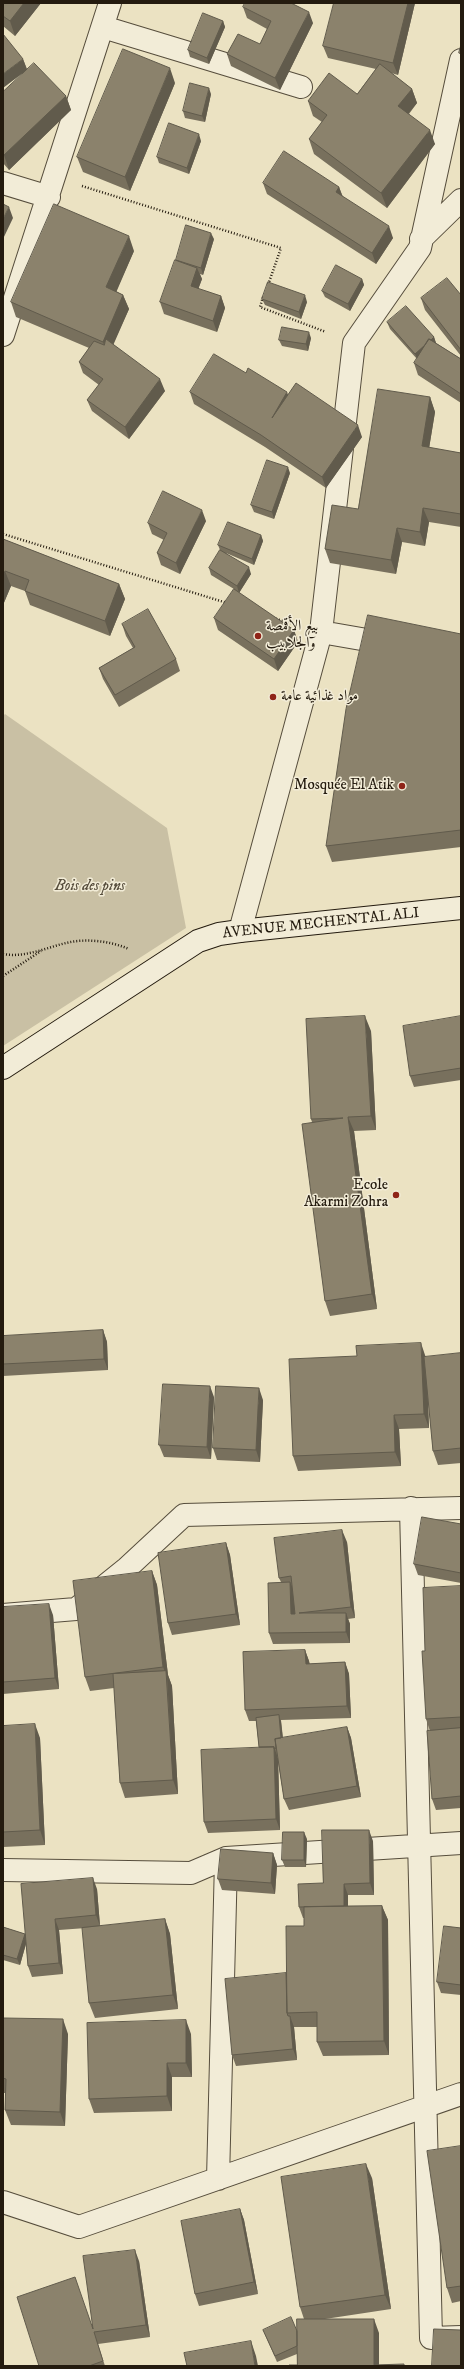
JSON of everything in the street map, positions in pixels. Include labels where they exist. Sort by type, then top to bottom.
[{"type":"street","points":[[3,335],[52,187],[110,3]]},
{"type":"street","points":[[103,27],[301,87]]},
{"type":"street","points":[[240,931],[321,632],[354,343],[420,248],[461,60]]},
{"type":"street","points":[[3,183],[52,187]]},
{"type":"street","points":[[422,239],[461,200]]},
{"type":"street","points":[[321,632],[406,647]]},
{"type":"street","name":"AVENUE MECHENTAL ALI","points":[[3,1068],[198,941],[219,934],[240,931],[461,908]]},
{"type":"street","points":[[411,1508],[431,2338],[461,2337]]},
{"type":"street","points":[[3,1615],[76,1609],[127,1568],[184,1515],[411,1508],[461,1508]]},
{"type":"street","points":[[3,1870],[191,1873],[226,1858],[461,1843]]},
{"type":"street","points":[[218,2179],[226,1858]]},
{"type":"street","points":[[3,2202],[79,2227],[461,2094]]},
{"type":"path","points":[[52,187],[281,248],[260,307],[354,343]]},
{"type":"path","points":[[3,534],[232,605]]},
{"type":"path","points":[[269,616],[321,632]]},
{"type":"path","points":[[3,954],[16,956],[43,950],[68,942],[94,941],[115,943],[144,955],[154,970]]},
{"type":"path","points":[[3,976],[43,950]]},
{"type":"green space","name":"Bois des pins","points":[[5,714],[167,828],[186,928],[3,1046],[3,716]]},
{"type":"building","points":[[3,3],[24,3],[10,21],[3,16]]},
{"type":"building","points":[[245,3],[291,3],[309,12],[275,78],[227,54],[238,34],[260,44],[271,21],[243,7]]},
{"type":"building","points":[[334,3],[408,3],[393,63],[323,46]]},
{"type":"building","points":[[203,13],[223,21],[207,58],[188,50]]},
{"type":"building","points":[[3,34],[23,59],[3,74]]},
{"type":"building","points":[[123,49],[170,68],[125,177],[77,157]]},
{"type":"building","points":[[34,63],[66,96],[4,155],[3,92]]},
{"type":"building","points":[[380,64],[412,89],[398,106],[430,130],[381,193],[309,139],[327,115],[308,101],[329,73],[357,94]]},
{"type":"building","points":[[190,83],[209,88],[202,116],[183,111]]},
{"type":"building","points":[[169,123],[199,134],[187,168],[157,157]]},
{"type":"building","points":[[284,151],[339,187],[336,192],[389,226],[372,253],[263,183]]},
{"type":"building","points":[[3,204],[9,207],[3,219]]},
{"type":"building","points":[[54,204],[129,236],[106,287],[123,295],[103,342],[11,302]]},
{"type":"building","points":[[186,225],[211,233],[201,268],[176,260]]},
{"type":"building","points":[[175,260],[197,268],[191,286],[221,296],[213,321],[160,302]]},
{"type":"building","points":[[336,265],[362,279],[348,304],[322,291]]},
{"type":"building","points":[[447,278],[461,295],[461,350],[421,298]]},
{"type":"building","points":[[268,282],[305,295],[299,312],[262,299]]},
{"type":"building","points":[[406,306],[434,337],[431,340],[429,339],[415,354],[387,322]]},
{"type":"building","points":[[282,327],[309,332],[306,344],[279,340]]},
{"type":"building","points":[[106,339],[160,379],[125,427],[87,400],[103,379],[79,362],[94,341],[104,345]]},
{"type":"building","points":[[429,339],[461,359],[461,394],[414,363]]},
{"type":"building","points":[[214,354],[246,373],[248,368],[287,392],[272,418],[296,383],[358,425],[322,477],[261,435],[190,392]]},
{"type":"building","points":[[378,389],[430,397],[422,446],[461,453],[461,514],[423,508],[420,532],[397,528],[391,560],[325,549],[332,505],[358,509]]},
{"type":"building","points":[[267,460],[288,467],[272,512],[251,505]]},
{"type":"building","points":[[163,491],[202,510],[176,563],[157,553],[167,533],[148,523]]},
{"type":"building","points":[[228,522],[261,535],[252,559],[218,545]]},
{"type":"building","points":[[3,539],[119,584],[105,621],[25,591],[29,580],[5,571],[3,577]]},
{"type":"building","points":[[220,550],[249,567],[237,586],[209,568]]},
{"type":"building","name":"بيع الأقمصة والجلابيب","points":[[234,589],[294,630],[274,659],[214,618]]},
{"type":"building","points":[[148,609],[176,659],[115,695],[99,668],[135,647],[122,624]]},
{"type":"building","name":"Mosquée El Atik","points":[[368,615],[461,634],[461,830],[326,846],[346,709]]},
{"type":"building","points":[[365,1016],[371,1116],[348,1117],[372,1294],[325,1301],[302,1124],[343,1118],[311,1119],[306,1019]]},
{"type":"building","points":[[461,1016],[461,1068],[410,1076],[403,1026]]},
{"type":"building","points":[[103,1330],[104,1359],[3,1364],[3,1336]]},
{"type":"building","points":[[421,1343],[424,1414],[394,1415],[395,1452],[293,1456],[289,1359],[357,1356],[356,1346]]},
{"type":"building","points":[[461,1353],[461,1448],[433,1451],[424,1357]]},
{"type":"building","points":[[163,1384],[210,1386],[207,1447],[159,1445]]},
{"type":"building","points":[[216,1386],[259,1388],[256,1450],[213,1448]]},
{"type":"building","points":[[422,1517],[461,1524],[461,1573],[414,1564]]},
{"type":"building","points":[[342,1530],[351,1607],[299,1613],[346,1613],[346,1632],[269,1633],[268,1583],[290,1582],[291,1614],[295,1614],[291,1576],[279,1578],[274,1538]]},
{"type":"building","points":[[226,1543],[236,1614],[168,1623],[158,1553]]},
{"type":"building","points":[[152,1571],[163,1667],[85,1677],[73,1581]]},
{"type":"building","points":[[461,1586],[461,1717],[426,1719],[422,1651],[425,1651],[423,1588]]},
{"type":"building","points":[[49,1604],[55,1678],[3,1682],[3,1607]]},
{"type":"building","points":[[305,1650],[306,1664],[345,1662],[347,1706],[245,1710],[243,1652]]},
{"type":"building","points":[[166,1671],[173,1780],[120,1783],[113,1674]]},
{"type":"building","points":[[279,1715],[281,1738],[275,1739],[276,1748],[259,1747],[256,1718]]},
{"type":"building","points":[[35,1724],[40,1830],[3,1832],[3,1726]]},
{"type":"building","points":[[347,1727],[357,1786],[284,1799],[275,1739]]},
{"type":"building","points":[[461,1728],[461,1796],[432,1799],[427,1731]]},
{"type":"building","points":[[274,1747],[276,1819],[204,1822],[201,1750]]},
{"type":"building","points":[[322,1830],[369,1830],[370,1883],[344,1884],[344,1906],[299,1907],[298,1884],[323,1883]]},
{"type":"building","points":[[283,1832],[304,1832],[304,1860],[282,1860]]},
{"type":"building","points":[[221,1849],[273,1853],[271,1883],[218,1879]]},
{"type":"building","points":[[93,1878],[96,1915],[55,1919],[59,1963],[28,1966],[21,1884]]},
{"type":"building","points":[[382,1906],[384,2041],[317,2042],[317,2012],[287,2013],[286,1926],[304,1926],[304,1907]]},
{"type":"building","points":[[165,1919],[173,1995],[89,2003],[82,1928]]},
{"type":"building","points":[[444,1926],[461,1928],[461,1985],[437,1982]]},
{"type":"building","points":[[3,1927],[25,1934],[17,1959],[3,1955]]},
{"type":"building","points":[[286,1973],[287,2013],[288,2016],[290,2016],[293,2049],[232,2055],[225,1979]]},
{"type":"building","points":[[3,2018],[63,2019],[60,2112],[5,2110],[6,2079],[3,2078]]},
{"type":"building","points":[[186,2020],[186,2063],[167,2063],[167,2096],[89,2099],[87,2023]]},
{"type":"building","points":[[461,2146],[461,2286],[447,2288],[427,2151]]},
{"type":"building","points":[[366,2164],[385,2295],[300,2307],[281,2177]]},
{"type":"building","points":[[240,2209],[254,2282],[195,2294],[181,2221]]},
{"type":"building","points":[[135,2250],[146,2325],[94,2332],[103,2361],[89,2366],[39,2366],[17,2297],[75,2277],[93,2329],[83,2256]]},
{"type":"building","points":[[291,2317],[297,2331],[297,2346],[275,2356],[263,2330]]},
{"type":"building","points":[[297,2319],[374,2319],[374,2365],[404,2364],[404,2366],[289,2366],[297,2365]]},
{"type":"building","points":[[434,2329],[461,2330],[461,2366],[432,2366]]},
{"type":"building","points":[[251,2341],[255,2366],[187,2366],[184,2353]]},
{"type":"place","name":"بيع الأقمصة والجلابيب","points":[[258,636]]},
{"type":"place","name":"مواد غذائية عامة","points":[[273,697]]},
{"type":"place","name":"Mosquée El Atik","points":[[402,786]]},
{"type":"place","name":"Ecole Akarmi Zohra","points":[[396,1195]]}]
